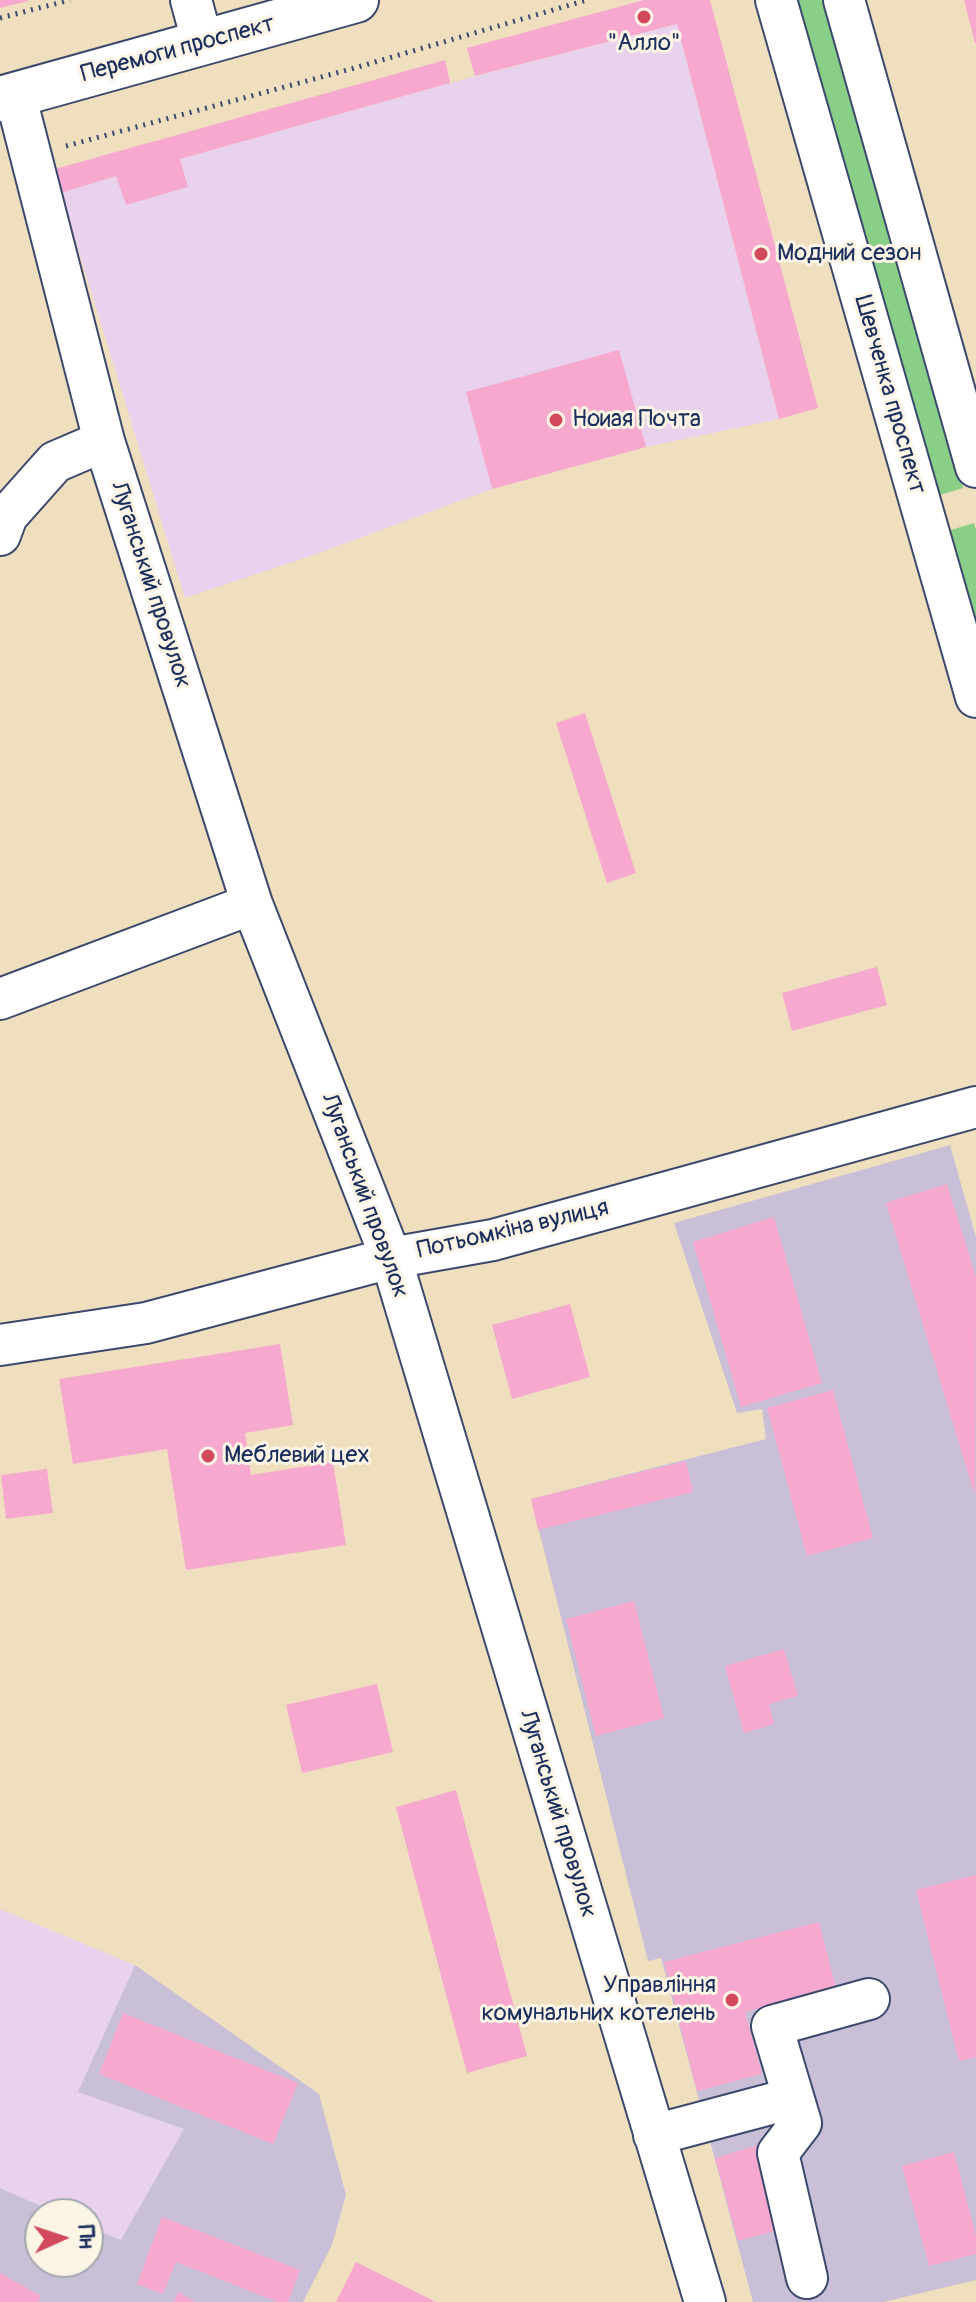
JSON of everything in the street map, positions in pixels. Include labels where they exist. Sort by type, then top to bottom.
[{"type":"main road","name":"Перемоги проспект","points":[[8,96],[356,0]]},
{"type":"street","points":[[191,0],[203,44]]},
{"type":"street","name":"Шевченка проспект","points":[[776,0],[976,697]]},
{"type":"street","points":[[844,0],[976,467]]},
{"type":"street","name":"Луганський провулок","points":[[8,96],[30,156],[104,441],[252,904],[391,1258],[705,2302]]},
{"type":"street","points":[[0,535],[7,516],[55,462],[104,441]]},
{"type":"street","points":[[0,999],[252,904]]},
{"type":"street","name":"Потьомкіна вулиця","points":[[0,1345],[146,1323],[391,1258],[493,1240],[976,1107]]},
{"type":"street","points":[[807,2278],[778,2153],[801,2123],[772,2026],[869,1999]]},
{"type":"street","points":[[654,2135],[793,2098]]},
{"type":"path","points":[[0,18],[70,0]]},
{"type":"path","points":[[30,156],[351,69],[587,0]]},
{"type":"shaded area","points":[[677,24],[779,419],[646,447],[492,489],[311,556],[185,598],[61,193],[116,176],[127,204],[188,187],[180,159],[450,83]]},
{"type":"shaded area","points":[[950,1145],[976,1237],[976,2280],[883,2302],[753,2302],[661,1958],[648,1961],[531,1499],[766,1439],[762,1409],[737,1413],[674,1223]]},
{"type":"shaded area","points":[[0,1909],[135,1965],[78,2092],[185,2129],[121,2241],[104,2234],[104,2198],[24,2199],[0,2188]]},
{"type":"shaded area","points":[[135,1965],[319,2094],[346,2195],[332,2245],[303,2302],[0,2302],[0,2188],[24,2199],[24,2278],[104,2278],[104,2233],[121,2240],[184,2129],[78,2092]]},
{"type":"green space","points":[[797,0],[825,0],[963,488],[937,496]]},
{"type":"green space","points":[[974,523],[976,530],[976,642],[944,532]]},
{"type":"building","points":[[0,0],[28,0],[28,1],[0,8]]},
{"type":"building","points":[[644,0],[710,0],[818,408],[779,419],[677,24],[475,76],[467,48]]},
{"type":"building","points":[[964,0],[976,0],[976,43],[975,43]]},
{"type":"building","points":[[445,60],[450,83],[180,159],[188,187],[126,205],[116,176],[61,193],[55,169]]},
{"type":"building","name":"Ноиая Почта","points":[[619,350],[646,447],[492,489],[466,392]]},
{"type":"building","points":[[585,713],[636,873],[607,883],[556,723]]},
{"type":"building","points":[[877,967],[887,1005],[792,1031],[782,993]]},
{"type":"building","points":[[947,1184],[976,1277],[975,1496],[886,1203]]},
{"type":"building","points":[[774,1217],[822,1383],[741,1407],[693,1242]]},
{"type":"building","points":[[570,1304],[590,1377],[512,1399],[492,1325]]},
{"type":"building","name":"Меблевий цех","points":[[280,1344],[293,1425],[245,1433],[251,1475],[333,1462],[346,1545],[186,1570],[167,1449],[73,1464],[59,1379]]},
{"type":"building","points":[[833,1390],[873,1538],[807,1556],[767,1408]]},
{"type":"building","points":[[686,1461],[693,1492],[538,1530],[531,1499]]},
{"type":"building","points":[[47,1469],[53,1513],[6,1519],[1,1475]]},
{"type":"building","points":[[634,1601],[664,1718],[596,1736],[566,1619]]},
{"type":"building","points":[[784,1649],[798,1696],[769,1704],[774,1724],[744,1733],[725,1666]]},
{"type":"building","points":[[377,1684],[393,1752],[302,1773],[286,1705]]},
{"type":"building","points":[[456,1790],[527,2056],[467,2073],[396,1807]]},
{"type":"building","points":[[976,1875],[976,2057],[959,2061],[916,1890]]},
{"type":"building","name":"Управління комунальних котелень","points":[[819,1922],[836,1988],[745,2012],[762,2074],[697,2091],[664,1962]]},
{"type":"building","points":[[123,2013],[298,2083],[273,2144],[99,2074]]},
{"type":"building","points":[[759,2145],[782,2229],[738,2241],[715,2158]]},
{"type":"building","points":[[954,2152],[976,2236],[976,2254],[929,2266],[902,2166]]},
{"type":"building","points":[[162,2217],[300,2270],[288,2302],[278,2302],[176,2262],[163,2294],[137,2284]]},
{"type":"building","points":[[356,2262],[436,2302],[336,2302]]},
{"type":"building","points":[[0,2273],[41,2296],[38,2302],[0,2302]]},
{"type":"building","points":[[179,2292],[195,2302],[173,2302]]},
{"type":"place","name":"\"Алло\"","points":[[644,17]]},
{"type":"place","name":"Модний сезон","points":[[761,254]]},
{"type":"place","name":"Ноиая Почта","points":[[556,420]]},
{"type":"place","name":"Меблевий цех","points":[[208,1456]]},
{"type":"place","name":"Управління комунальних котелень","points":[[732,2000]]}]
